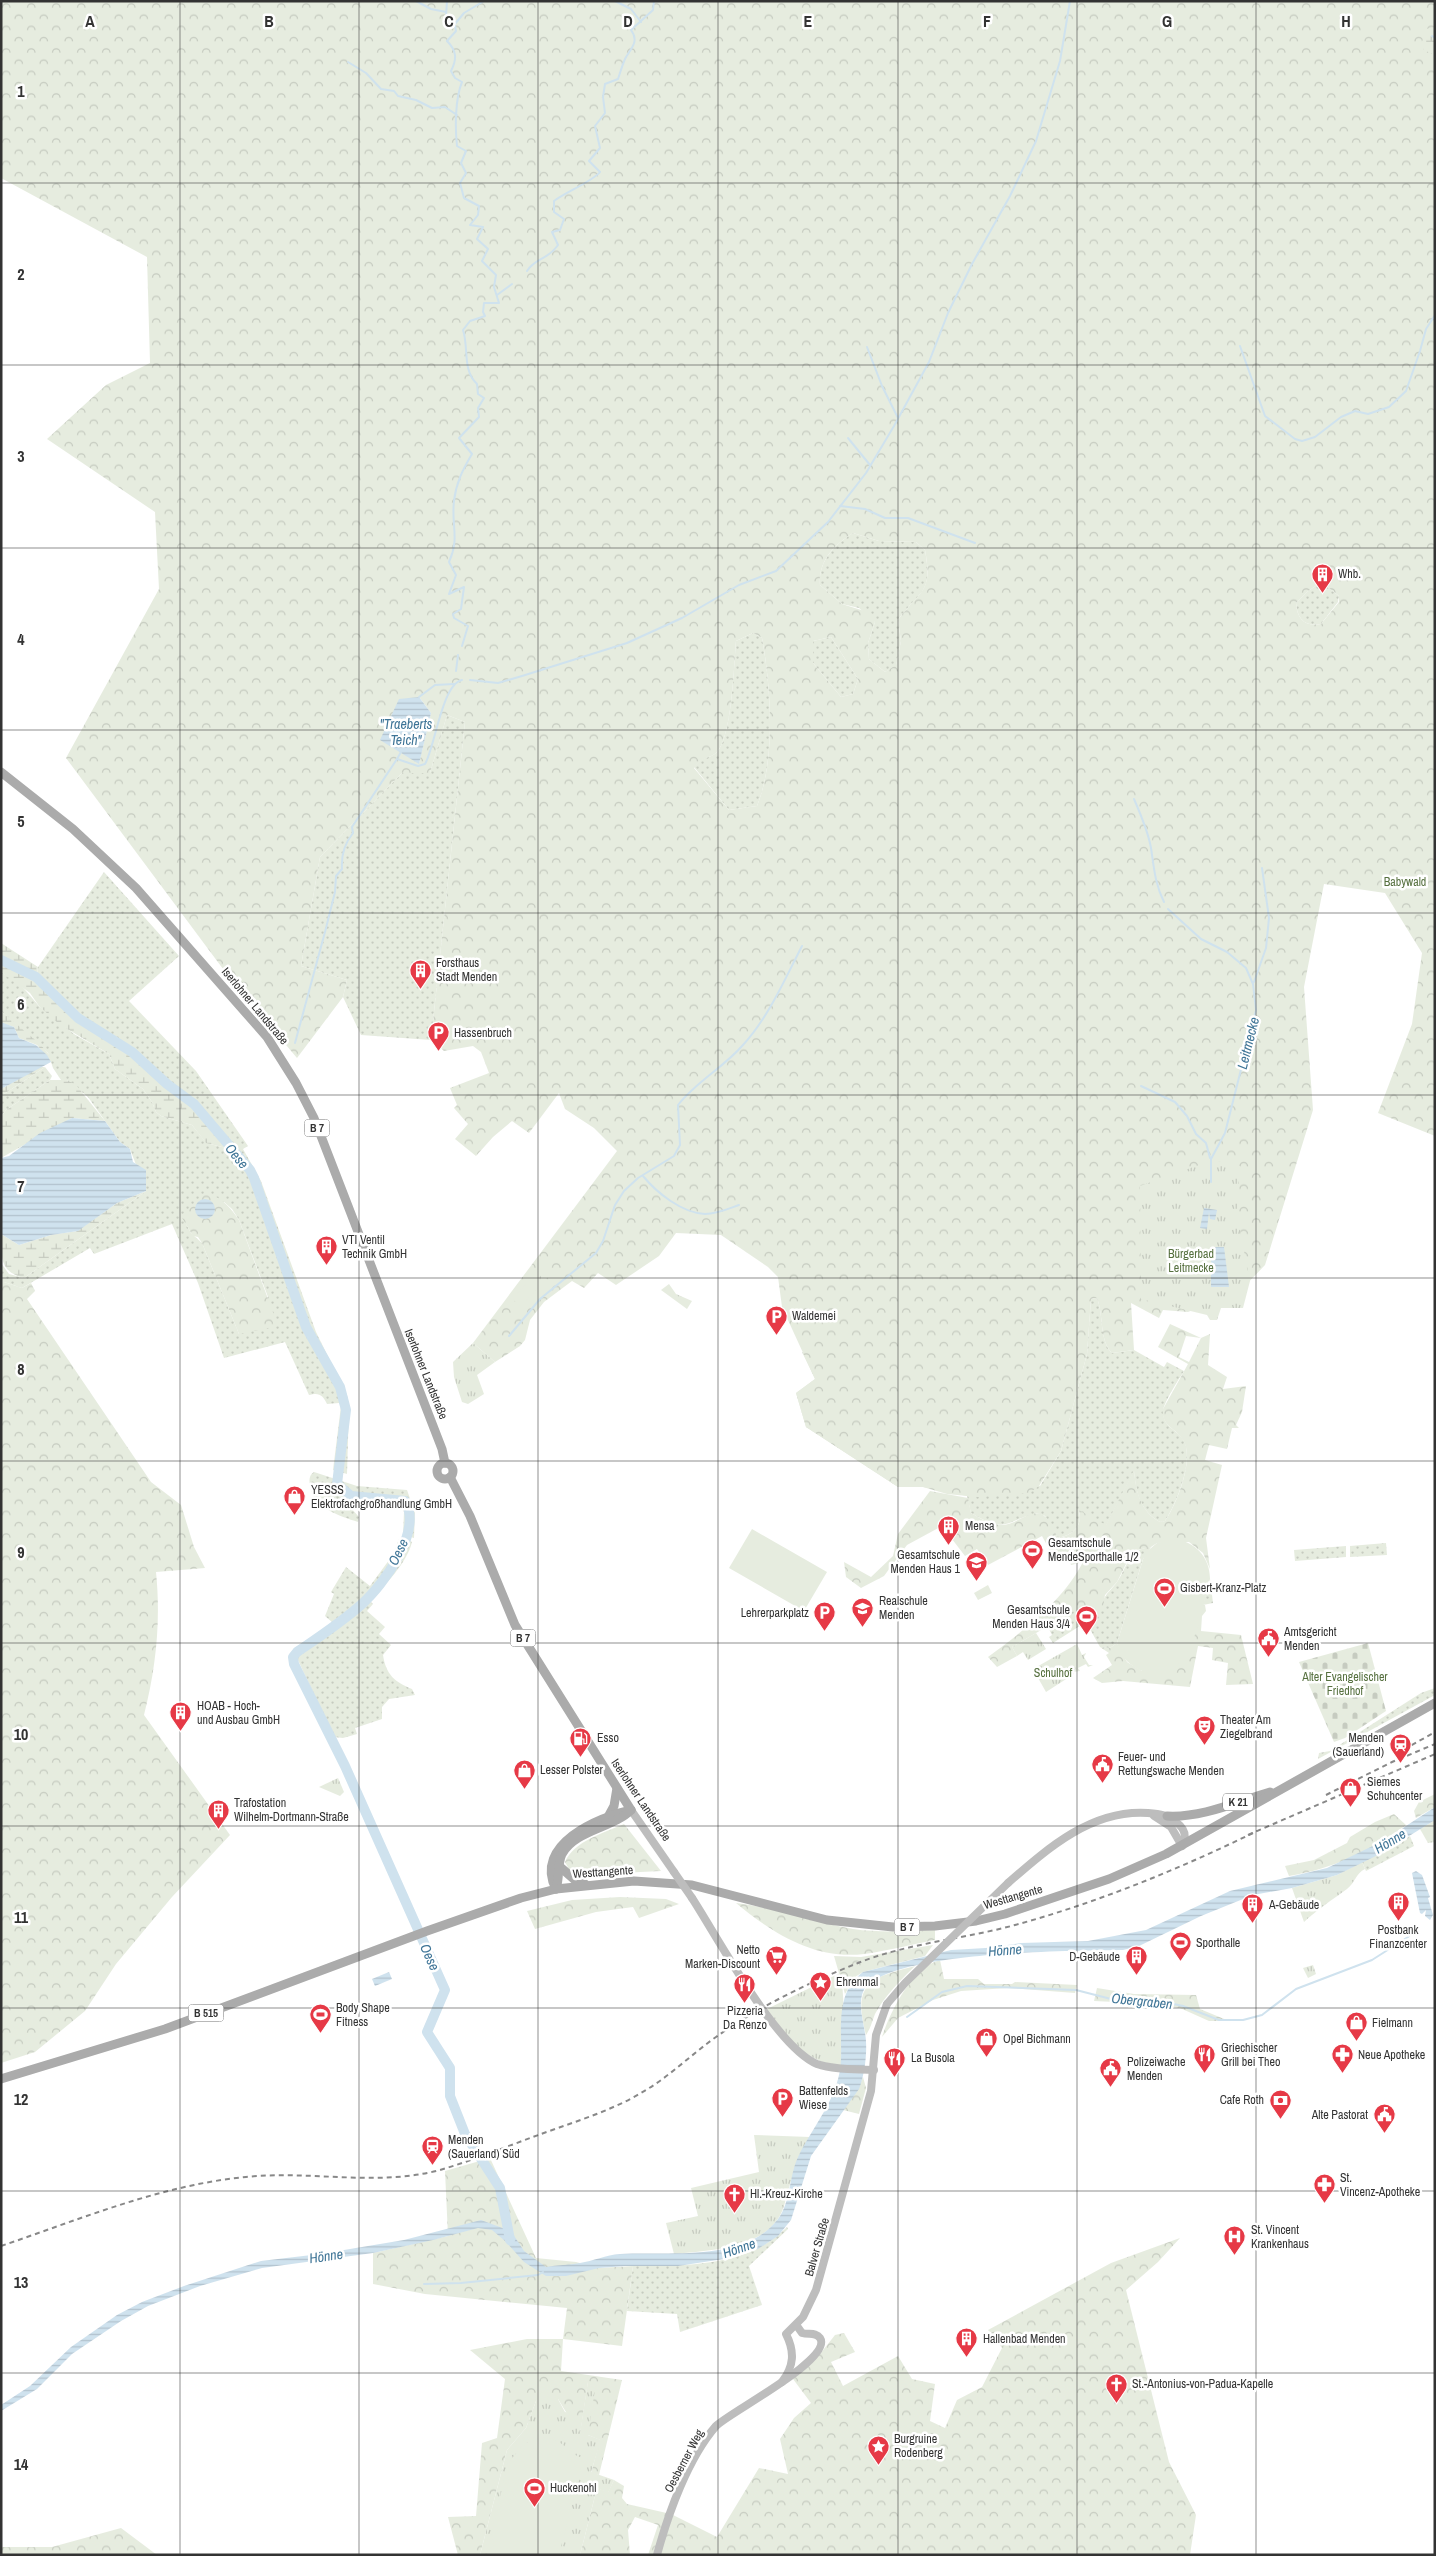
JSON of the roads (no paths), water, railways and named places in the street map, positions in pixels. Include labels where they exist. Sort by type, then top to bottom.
[{"type":"main road","name":"Iserlohner Landstraße","points":[[1,772],[74,830],[136,888],[267,1037],[280,1056],[315,1121],[439,1439],[445,1463]]},
{"type":"main road","name":"B 7","points":[[445,1463],[453,1468],[450,1477],[442,1479],[437,1473],[439,1466],[445,1463]]},
{"type":"main road","name":"Iserlohner Landstraße","points":[[450,1477],[470,1516],[515,1625],[631,1810]]},
{"type":"main road","name":"Westtangente","points":[[556,1888],[634,1881],[692,1885],[827,1920],[867,1926],[914,1928],[976,1921],[1026,1908],[1109,1879],[1182,1846],[1435,1703]]},
{"type":"main road","name":"K 21","points":[[1167,1816],[1189,1816],[1204,1813],[1286,1787]]},
{"type":"main road","points":[[608,1817],[614,1806],[617,1788]]},
{"type":"main road","points":[[556,1888],[551,1872],[556,1852],[572,1836],[608,1817],[631,1810]]},
{"type":"main road","points":[[556,1888],[559,1866],[567,1848],[582,1837],[623,1818],[631,1810]]},
{"type":"main road","points":[[559,1866],[575,1880],[585,1884]]},
{"type":"main road","name":"B 515","points":[[1,2079],[156,2032],[427,1931],[521,1898],[556,1888]]},
{"type":"street","name":"Iserlohner Landstraße","points":[[631,1810],[692,1898],[769,2019],[788,2042],[811,2060],[824,2066],[874,2070]]},
{"type":"street","name":"K 21","points":[[874,2070],[876,2035],[892,1997],[904,1983],[1008,1883],[1042,1853],[1088,1825],[1119,1814],[1167,1816]]},
{"type":"street","points":[[1150,1814],[1171,1827],[1182,1846]]},
{"type":"street","points":[[1167,1816],[1184,1831],[1185,1838],[1182,1846]]},
{"type":"street","name":"Balver Straße","points":[[782,2382],[790,2370],[792,2359],[791,2344],[786,2334],[797,2326],[816,2290],[871,2091],[874,2070]]},
{"type":"street","name":"Oesberner Weg","points":[[657,2555],[686,2477],[716,2427],[782,2382],[819,2350],[820,2338],[814,2334],[802,2333],[797,2326]]},
{"type":"water","name":"\"Traeberts Teich\"","points":[[419,697],[431,713],[419,764],[380,740],[399,699]]},
{"type":"water","points":[[1,1022],[14,1027],[19,1038],[36,1045],[47,1055],[51,1062],[1,1089]]},
{"type":"water","points":[[72,1118],[105,1121],[120,1142],[130,1149],[133,1162],[146,1170],[146,1191],[117,1203],[78,1231],[51,1235],[19,1245],[1,1234],[1,1158],[9,1156],[40,1133]]},
{"type":"water","points":[[205,1199],[212,1202],[215,1209],[212,1216],[205,1219],[198,1216],[195,1209],[198,1202]]},
{"type":"water","points":[[1204,1208],[1217,1210],[1215,1220],[1210,1219],[1209,1212],[1207,1229],[1200,1228]]},
{"type":"water","points":[[1211,1247],[1224,1247],[1229,1287],[1211,1287]]},
{"type":"water","name":"Hönne","points":[[1435,1807],[1435,1820],[1380,1854],[1337,1875],[1292,1888],[1253,1895],[1201,1916],[1139,1946],[1123,1950],[1026,1953],[942,1961],[906,1968],[878,1978],[863,1992],[862,1997],[861,2007],[866,2039],[866,2054],[859,2089],[811,2156],[791,2220],[778,2236],[758,2249],[724,2259],[678,2266],[625,2266],[599,2268],[566,2276],[546,2276],[524,2262],[492,2230],[478,2228],[373,2253],[262,2268],[200,2286],[148,2306],[121,2321],[72,2354],[37,2389],[1,2411],[1,2405],[30,2386],[71,2347],[117,2315],[142,2302],[184,2286],[261,2261],[320,2254],[404,2240],[481,2220],[511,2231],[524,2251],[546,2267],[580,2263],[620,2254],[705,2252],[726,2249],[746,2243],[764,2233],[778,2219],[782,2212],[799,2155],[826,2109],[836,2085],[840,2072],[841,2023],[844,2000],[854,1980],[863,1972],[951,1950],[1021,1943],[1088,1941],[1146,1930],[1230,1891],[1327,1868],[1383,1841]]},
{"type":"water","points":[[1416,1871],[1422,1875],[1430,1897],[1428,1898],[1433,1915],[1430,1920],[1425,1916],[1426,1910],[1422,1914],[1420,1913],[1412,1873]]},
{"type":"water","points":[[389,1972],[392,1979],[375,1986],[372,1979]]},
{"type":"waterway","points":[[416,1],[431,9],[446,12]]},
{"type":"waterway","points":[[447,1],[446,16],[455,26],[456,31],[447,41],[453,48],[455,55],[451,71],[455,78],[462,82],[457,105],[456,131],[457,146],[466,151],[461,163],[466,173],[460,183],[464,198],[479,206],[478,215],[470,225],[483,227],[477,239],[488,249],[482,261],[496,275],[494,287],[499,303],[484,303],[483,312],[485,316],[470,321],[463,330],[469,372],[477,384],[478,394],[484,398],[478,408],[479,417],[459,438],[472,454],[456,488],[453,510],[455,538],[449,562],[456,575],[449,594],[464,587],[461,609],[453,614],[454,618],[468,626],[462,646]]},
{"type":"waterway","points":[[454,25],[464,13],[484,1]]},
{"type":"waterway","points":[[615,1],[631,9],[641,22]]},
{"type":"waterway","points":[[527,271],[550,254],[558,245],[552,232],[560,230],[564,219],[554,212],[554,201],[592,179],[600,172],[589,161],[600,148],[595,126],[605,113],[603,97],[605,84],[618,79],[625,59],[634,42],[635,38],[631,30],[653,10],[654,1]]},
{"type":"waterway","points":[[470,680],[498,683],[627,643],[682,618],[739,585],[776,571],[828,522],[866,473],[929,362],[948,313],[972,264],[1010,196],[1036,141],[1060,61],[1070,1]]},
{"type":"waterway","points":[[348,62],[366,73],[381,89],[394,91],[398,96],[416,100],[432,108],[445,107],[457,115]]},
{"type":"waterway","points":[[497,295],[512,284]]},
{"type":"waterway","points":[[1240,346],[1265,416],[1295,439],[1302,441],[1315,437],[1341,417],[1355,411],[1368,414],[1389,407],[1406,391],[1426,329],[1435,315]]},
{"type":"waterway","points":[[867,347],[882,386],[898,418]]},
{"type":"waterway","points":[[848,438],[870,465]]},
{"type":"waterway","points":[[840,506],[865,509],[885,518],[908,518],[975,543]]},
{"type":"waterway","points":[[456,671],[458,655]]},
{"type":"waterway","points":[[295,1043],[335,892],[336,876],[342,869],[346,845],[353,833],[352,827],[397,759],[418,766],[425,764],[449,692],[455,684],[462,680]]},
{"type":"waterway","points":[[419,697],[435,685],[454,684]]},
{"type":"waterway","points":[[397,759],[401,752]]},
{"type":"waterway","name":"Leitmecke","points":[[1134,799],[1148,835],[1157,882],[1164,902]]},
{"type":"waterway","points":[[1254,982],[1266,948],[1269,918],[1262,868]]},
{"type":"waterway","name":"Leitmecke","points":[[1168,909],[1201,939],[1227,952],[1246,968],[1253,984],[1256,1010],[1225,1133],[1211,1159],[1211,1182]]},
{"type":"waterway","points":[[509,1336],[540,1299],[596,1253],[603,1241],[615,1205],[624,1191],[638,1178],[674,1156],[680,1145],[678,1105],[685,1096],[727,1061],[752,1034],[776,998],[802,946]]},
{"type":"waterway","name":"Oese","points":[[1,960],[36,977],[78,1018],[132,1052],[167,1084],[194,1104],[250,1170],[306,1327],[340,1387],[346,1410],[337,1484],[351,1496],[405,1501],[409,1513],[409,1527],[405,1542],[381,1584],[362,1604],[297,1652],[293,1657],[294,1664],[345,1766],[445,1990],[427,2032],[450,2068],[450,2096],[465,2134],[500,2188],[510,2240]]},
{"type":"waterway","points":[[1141,1086],[1175,1102],[1187,1116],[1196,1134],[1206,1143],[1210,1158]]},
{"type":"waterway","points":[[643,1176],[655,1189],[671,1201],[696,1213],[714,1213],[739,1205]]},
{"type":"waterway","name":"Obergraben","points":[[907,2017],[942,1992],[967,1986],[1076,1990],[1115,2000],[1155,2000],[1183,2006],[1219,2020],[1243,2020],[1262,2015],[1296,1989],[1372,1960],[1408,1937],[1418,1927]]},
{"type":"waterway","points":[[424,2284],[461,2283],[538,2275],[543,2272]]},
{"type":"railway","points":[[1396,1754],[1435,1732]]},
{"type":"railway","points":[[1326,1795],[1392,1762],[1435,1744]]},
{"type":"railway","points":[[1248,1835],[1435,1754]]},
{"type":"railway","points":[[1,2246],[122,2204],[183,2187],[214,2181],[270,2175],[392,2177],[416,2175],[453,2166],[582,2120],[634,2097],[655,2084],[698,2050],[749,2015],[840,1970],[877,1956],[996,1930],[1076,1907],[1166,1873],[1253,1833]]},
{"type":"place","name":"Whb.","points":[[1322,593]]},
{"type":"place","name":"Forsthaus Stadt Menden","points":[[420,989]]},
{"type":"place","name":"Hassenbruch","points":[[438,1052]]},
{"type":"place","name":"VTI Ventil Technik GmbH","points":[[326,1266]]},
{"type":"place","name":"Waldemei","points":[[776,1335]]},
{"type":"place","name":"YESSS Elektrofachgroßhandlung GmbH","points":[[295,1516]]},
{"type":"place","name":"Mensa","points":[[949,1545]]},
{"type":"place","name":"Gesamtschule MendeSporthalle 1/2","points":[[1032,1569]]},
{"type":"place","name":"Gesamtschule Menden Haus 1","points":[[976,1581]]},
{"type":"place","name":"Gisbert-Kranz-Platz","points":[[1164,1607]]},
{"type":"place","name":"Realschule Menden","points":[[863,1627]]},
{"type":"place","name":"Lehrerparkplatz","points":[[825,1632]]},
{"type":"place","name":"Gesamtschule Menden Haus 3/4","points":[[1086,1636]]},
{"type":"place","name":"Amtsgericht Menden","points":[[1268,1658]]},
{"type":"place","name":"HOAB - Hoch- und Ausbau GmbH","points":[[181,1732]]},
{"type":"place","name":"Theater Am Ziegelbrand","points":[[1204,1746]]},
{"type":"place","name":"Esso","points":[[581,1757]]},
{"type":"place","name":"Menden (Sauerland)","points":[[1400,1764]]},
{"type":"place","name":"Feuer- und Rettungswache Menden","points":[[1102,1783]]},
{"type":"place","name":"Lesser Polster","points":[[524,1789]]},
{"type":"place","name":"Siemes Schuhcenter","points":[[1351,1808]]},
{"type":"place","name":"Trafostation Wilhelm-Dortmann-Straße","points":[[218,1829]]},
{"type":"place","name":"Postbank Finanzcenter","points":[[1398,1922]]},
{"type":"place","name":"A-Gebäude","points":[[1253,1924]]},
{"type":"place","name":"Sporthalle","points":[[1180,1962]]},
{"type":"place","name":"Netto Marken-Discount","points":[[776,1976]]},
{"type":"place","name":"D-Gebäude","points":[[1136,1976]]},
{"type":"place","name":"Ehrenmal","points":[[820,2001]]},
{"type":"place","name":"Pizzeria Da Renzo","points":[[745,2003]]},
{"type":"place","name":"Body Shape Fitness","points":[[320,2034]]},
{"type":"place","name":"Fielmann","points":[[1356,2042]]},
{"type":"place","name":"Opel Bichmann","points":[[987,2058]]},
{"type":"place","name":"Griechischer Grill bei Theo","points":[[1205,2074]]},
{"type":"place","name":"Neue Apotheke","points":[[1342,2074]]},
{"type":"place","name":"La Busola","points":[[895,2077]]},
{"type":"place","name":"Polizeiwache Menden","points":[[1111,2088]]},
{"type":"place","name":"Battenfelds Wiese","points":[[783,2117]]},
{"type":"place","name":"Cafe Roth","points":[[1280,2119]]},
{"type":"place","name":"Alte Pastorat","points":[[1384,2134]]},
{"type":"place","name":"Menden (Sauerland) Süd","points":[[432,2166]]},
{"type":"place","name":"St. Vincenz-Apotheke","points":[[1324,2204]]},
{"type":"place","name":"Hl.-Kreuz-Kirche","points":[[734,2213]]},
{"type":"place","name":"St. Vincent Krankenhaus","points":[[1235,2256]]},
{"type":"place","name":"Hallenbad Menden","points":[[967,2358]]},
{"type":"place","name":"St.-Antonius-von-Padua-Kapelle","points":[[1116,2403]]},
{"type":"place","name":"Burgruine Rodenberg","points":[[878,2465]]},
{"type":"place","name":"Huckenohl","points":[[534,2507]]},
{"type":"park label","name":"Babywald","points":[[1405,882]]},
{"type":"park label","name":"Bürgerbad Leitmecke","points":[[1191,1261]]},
{"type":"park label","name":"Schulhof","points":[[1053,1673]]},
{"type":"park label","name":"Alter Evangelischer Friedhof","points":[[1345,1684]]}]
